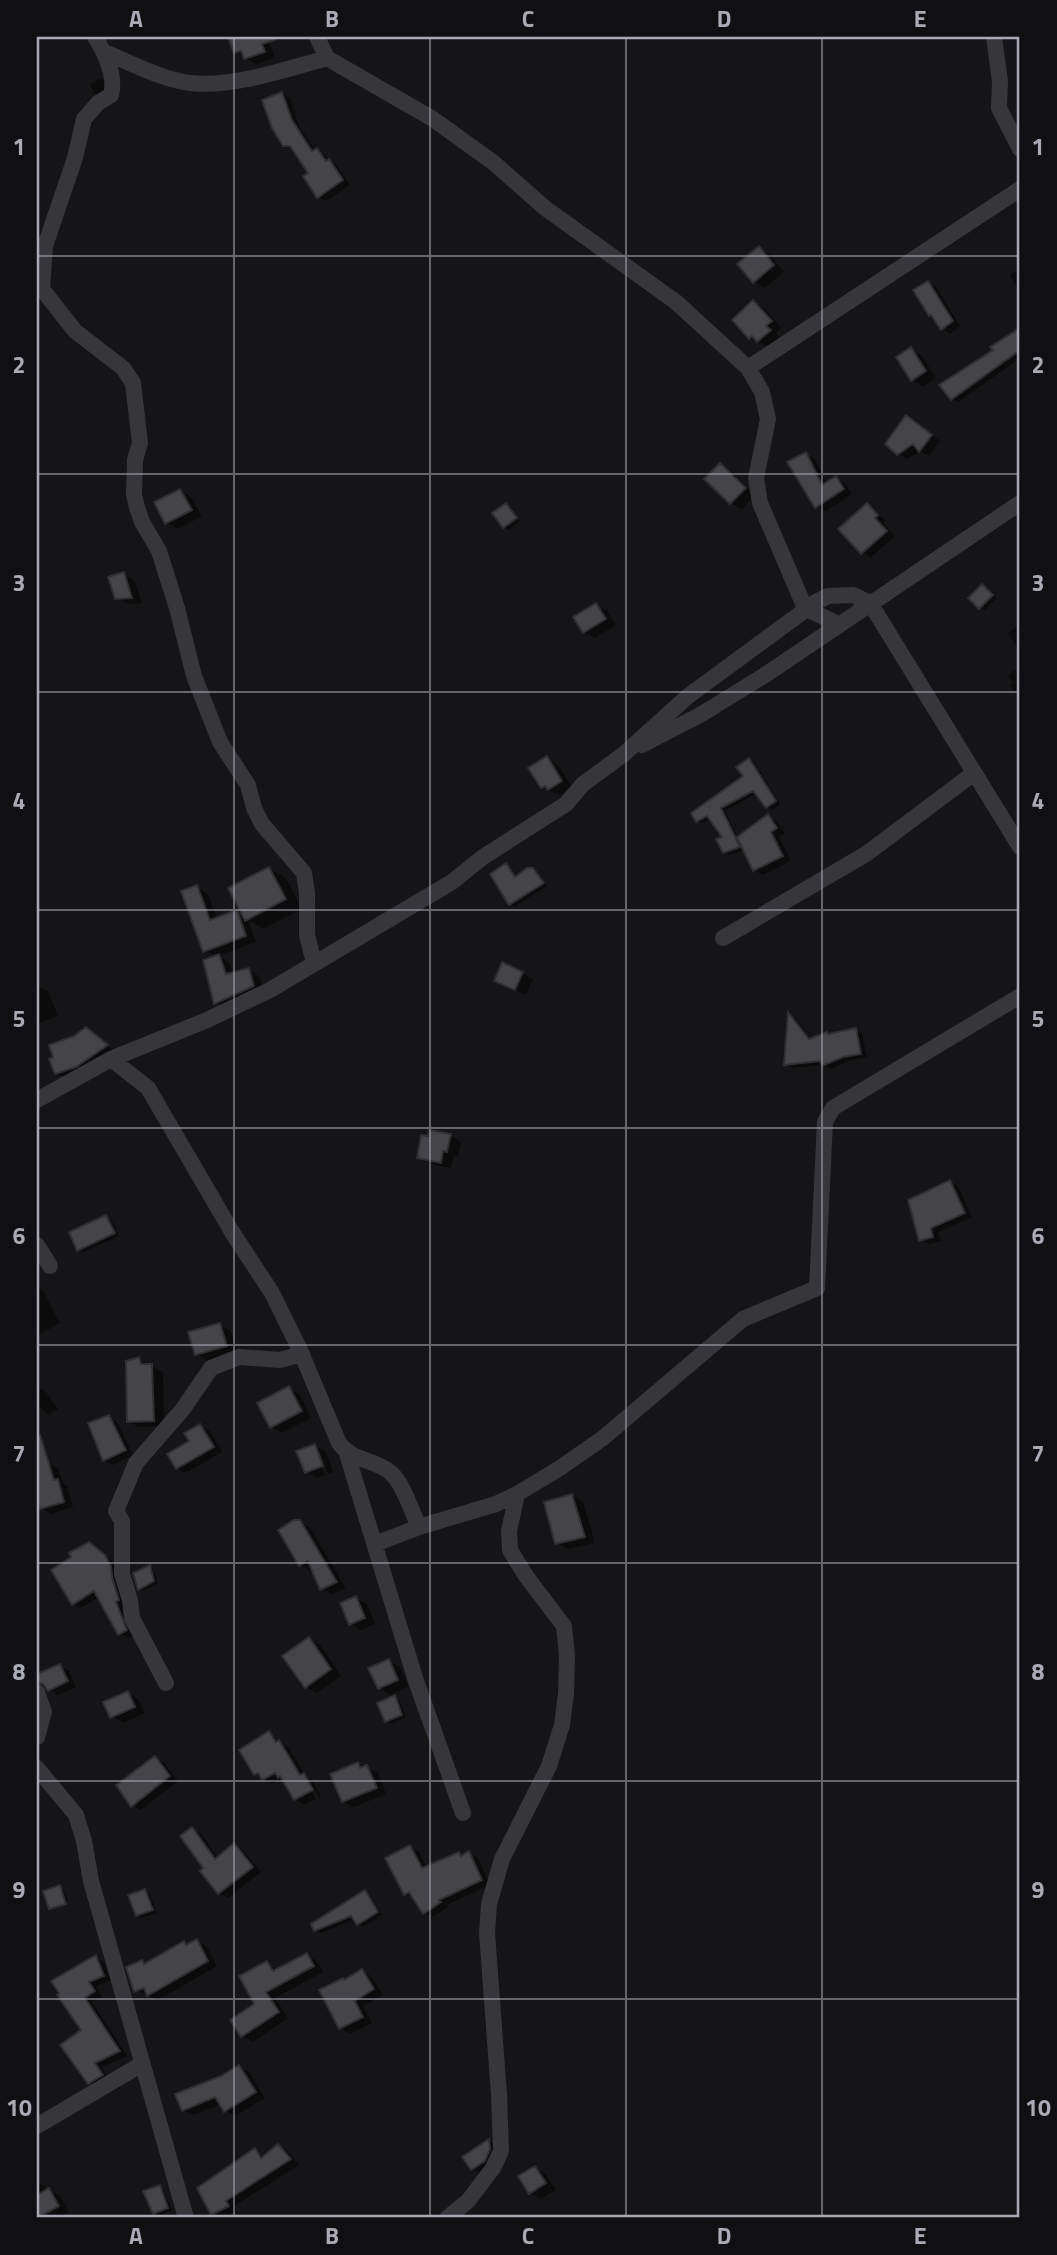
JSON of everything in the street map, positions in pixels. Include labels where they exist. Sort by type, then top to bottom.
[{"type":"street","points":[[95,37],[104,52],[114,84],[111,95],[98,103],[84,119],[75,158],[45,246],[42,289],[75,331],[123,369],[133,383],[140,443],[135,460],[134,495],[137,507],[142,522],[159,551],[194,677],[220,742],[248,785],[254,808],[262,824],[304,873],[307,935],[314,963]]},
{"type":"street","points":[[317,37],[327,58],[433,120],[494,163],[545,208],[676,302],[748,368],[762,392],[768,419],[756,478],[760,503],[805,608],[838,624]]},
{"type":"street","points":[[997,37],[999,108],[1020,149]]},
{"type":"street","points":[[104,52],[188,83],[212,85],[257,77],[327,58]]},
{"type":"street","points":[[748,368],[1020,190]]},
{"type":"street","points":[[624,754],[700,715],[765,675],[1020,503]]},
{"type":"street","points":[[37,1100],[111,1059],[237,1007],[453,882],[483,857],[566,804],[583,784],[624,754],[687,697],[805,608],[828,596],[853,595],[870,603],[1020,847]]},
{"type":"street","points":[[723,938],[866,854],[974,773]]},
{"type":"street","points":[[375,1544],[517,1494],[603,1438],[743,1320],[817,1288],[825,1122],[833,1108],[1020,996]]},
{"type":"street","points":[[111,1059],[148,1088],[232,1232],[272,1293],[302,1354],[339,1443],[347,1454],[416,1681],[463,1813]]},
{"type":"street","points":[[37,1245],[50,1266]]},
{"type":"street","points":[[166,1683],[132,1618],[131,1600],[122,1574],[122,1521],[116,1511],[135,1463],[183,1409],[211,1368],[239,1357],[280,1360],[302,1354]]},
{"type":"street","points":[[347,1454],[380,1465],[397,1479],[419,1527]]},
{"type":"street","points":[[447,2218],[468,2202],[493,2168],[500,2151],[499,2094],[487,1933],[489,1904],[502,1859],[550,1766],[562,1725],[566,1694],[567,1656],[564,1626],[510,1550],[509,1531],[517,1494]]},
{"type":"street","points":[[37,1692],[44,1712],[37,1737]]},
{"type":"street","points":[[37,1768],[76,1815],[85,1841],[91,1881],[186,2218]]},
{"type":"street","points":[[37,2126],[142,2064]]},
{"type":"building","points":[[228,37],[274,37],[275,40],[262,44],[265,52],[244,59],[241,51],[234,53]]},
{"type":"building","points":[[282,92],[292,120],[312,151],[317,148],[326,161],[329,159],[343,180],[317,198],[303,176],[308,173],[290,146],[283,146],[272,128],[262,100]]},
{"type":"building","points":[[759,246],[774,265],[753,283],[737,264]]},
{"type":"building","points":[[928,281],[953,321],[941,330],[913,290]]},
{"type":"building","points":[[753,300],[772,321],[766,326],[771,330],[757,342],[752,336],[749,339],[732,320]]},
{"type":"building","points":[[1020,328],[1020,350],[951,400],[939,385],[993,350],[990,347]]},
{"type":"building","points":[[911,347],[926,371],[911,381],[896,357]]},
{"type":"building","points":[[906,415],[932,435],[919,452],[913,444],[897,455],[885,444]]},
{"type":"building","points":[[806,452],[822,485],[836,476],[844,489],[815,508],[787,462]]},
{"type":"building","points":[[720,463],[746,488],[730,504],[704,479]]},
{"type":"building","points":[[180,489],[192,510],[165,524],[154,502]]},
{"type":"building","points":[[506,503],[517,518],[503,528],[492,513]]},
{"type":"building","points":[[867,503],[878,515],[875,518],[887,531],[861,554],[838,529]]},
{"type":"building","points":[[124,572],[132,598],[115,599],[108,577]]},
{"type":"building","points":[[982,584],[993,595],[979,609],[968,598]]},
{"type":"building","points":[[596,603],[606,619],[583,633],[573,617]]},
{"type":"building","points":[[547,756],[562,781],[548,790],[545,786],[541,788],[528,768]]},
{"type":"building","points":[[749,758],[776,801],[766,808],[753,791],[721,808],[740,847],[723,853],[716,839],[722,837],[707,816],[696,822],[691,813],[743,776],[736,767]]},
{"type":"building","points":[[768,814],[777,828],[771,832],[783,856],[753,871],[737,837]]},
{"type":"building","points":[[506,863],[515,877],[527,868],[533,868],[544,883],[509,905],[490,874]]},
{"type":"building","points":[[269,867],[286,899],[245,921],[228,888]]},
{"type":"building","points":[[197,885],[210,920],[237,910],[246,936],[203,952],[181,891]]},
{"type":"building","points":[[219,954],[226,974],[249,968],[254,986],[214,1004],[203,960]]},
{"type":"building","points":[[502,962],[523,972],[515,990],[494,981]]},
{"type":"building","points":[[788,1012],[809,1039],[827,1032],[828,1034],[856,1028],[861,1054],[843,1057],[822,1066],[820,1061],[784,1065]]},
{"type":"building","points":[[86,1027],[108,1045],[76,1067],[55,1074],[49,1059],[53,1057],[49,1045],[74,1036]]},
{"type":"building","points":[[429,1130],[451,1134],[441,1163],[417,1158],[421,1135],[428,1136]]},
{"type":"building","points":[[950,1180],[965,1213],[931,1228],[933,1237],[919,1241],[908,1200]]},
{"type":"building","points":[[106,1215],[115,1233],[77,1251],[69,1232]]},
{"type":"building","points":[[220,1323],[227,1346],[195,1355],[188,1332]]},
{"type":"building","points":[[139,1357],[141,1364],[152,1364],[154,1421],[127,1422],[126,1361]]},
{"type":"building","points":[[289,1386],[302,1411],[270,1428],[257,1403]]},
{"type":"building","points":[[109,1415],[126,1450],[103,1461],[88,1423]]},
{"type":"building","points":[[200,1424],[214,1447],[176,1469],[167,1454],[189,1441],[184,1433]]},
{"type":"building","points":[[40,1435],[54,1480],[58,1479],[64,1502],[40,1509],[37,1498],[37,1436]]},
{"type":"building","points":[[315,1444],[323,1466],[305,1473],[296,1451]]},
{"type":"building","points":[[572,1494],[585,1537],[555,1544],[544,1502]]},
{"type":"building","points":[[294,1520],[300,1520],[337,1582],[320,1590],[308,1561],[299,1566],[278,1530]]},
{"type":"building","points":[[89,1542],[105,1555],[111,1566],[119,1600],[116,1602],[127,1630],[118,1635],[94,1591],[72,1605],[51,1570],[71,1557],[69,1553]]},
{"type":"building","points":[[150,1565],[154,1581],[138,1590],[133,1573]]},
{"type":"building","points":[[356,1596],[365,1618],[349,1625],[340,1603]]},
{"type":"building","points":[[309,1637],[331,1669],[305,1688],[282,1656]]},
{"type":"building","points":[[389,1659],[398,1680],[378,1689],[368,1668]]},
{"type":"building","points":[[60,1664],[68,1681],[48,1691],[43,1684],[37,1682],[37,1674]]},
{"type":"building","points":[[128,1691],[135,1707],[110,1718],[103,1702]]},
{"type":"building","points":[[395,1695],[402,1715],[385,1722],[377,1703]]},
{"type":"building","points":[[269,1731],[276,1742],[279,1740],[300,1775],[304,1773],[313,1790],[294,1800],[280,1776],[278,1778],[275,1773],[262,1780],[258,1773],[254,1775],[239,1750]]},
{"type":"building","points":[[155,1756],[170,1776],[131,1807],[116,1785]]},
{"type":"building","points":[[358,1762],[360,1768],[367,1765],[377,1788],[342,1802],[330,1774]]},
{"type":"building","points":[[192,1827],[215,1859],[234,1843],[253,1867],[218,1894],[200,1871],[203,1868],[180,1836]]},
{"type":"building","points":[[410,1845],[422,1868],[459,1852],[461,1856],[469,1851],[482,1880],[439,1900],[441,1902],[423,1914],[409,1892],[404,1895],[385,1858]]},
{"type":"building","points":[[60,1885],[66,1904],[49,1909],[43,1891]]},
{"type":"building","points":[[145,1889],[153,1910],[136,1916],[128,1895]]},
{"type":"building","points":[[365,1890],[378,1912],[357,1925],[351,1916],[314,1931],[311,1924]]},
{"type":"building","points":[[197,1939],[208,1961],[147,1996],[144,1988],[134,1992],[126,1967],[142,1960],[144,1964],[184,1941],[186,1945]]},
{"type":"building","points":[[307,1953],[314,1966],[266,1992],[279,2012],[241,2037],[230,2020],[254,2004],[239,1976],[267,1961],[273,1971]]},
{"type":"building","points":[[96,1955],[104,1976],[89,1982],[95,1991],[85,1998],[120,2051],[95,2063],[103,2075],[88,2084],[60,2045],[81,2030],[57,1995],[59,1993],[51,1981]]},
{"type":"building","points":[[362,1969],[374,1989],[355,2001],[363,2017],[339,2029],[319,1990]]},
{"type":"building","points":[[239,2065],[256,2092],[224,2112],[215,2097],[182,2111],[175,2094],[221,2076]]},
{"type":"building","points":[[489,2139],[490,2149],[485,2161],[471,2170],[462,2157]]},
{"type":"building","points":[[278,2144],[291,2159],[226,2201],[229,2206],[211,2215],[197,2188],[255,2148],[261,2158]]},
{"type":"building","points":[[535,2166],[546,2183],[529,2194],[518,2176]]},
{"type":"building","points":[[160,2185],[168,2208],[153,2214],[143,2191]]},
{"type":"building","points":[[49,2188],[59,2206],[37,2218],[37,2195]]}]
